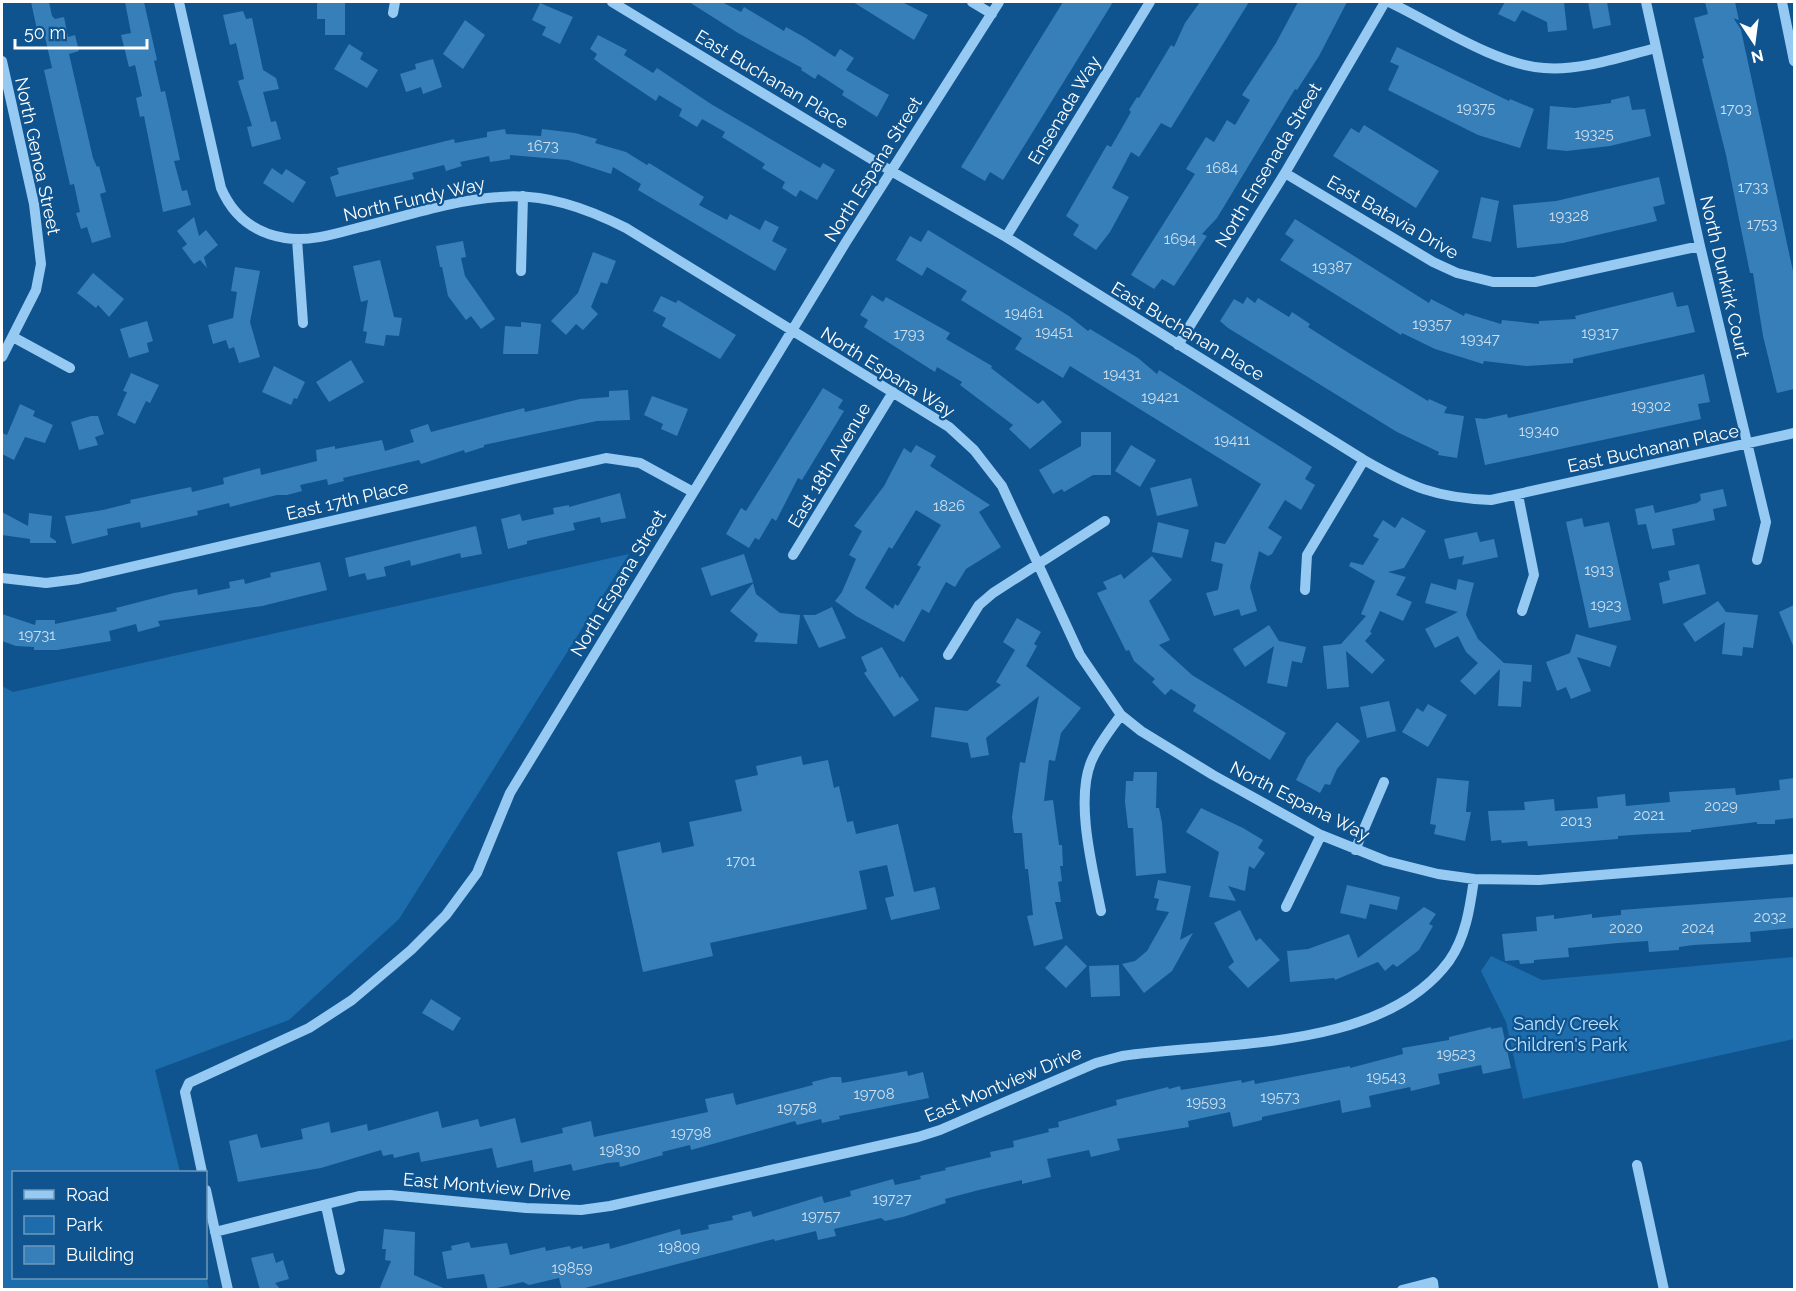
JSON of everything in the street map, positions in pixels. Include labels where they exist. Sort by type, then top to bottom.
[{"type":"street","name":"North Fundy Way","points":[[179,2],[221,188],[227,202],[250,226],[266,234],[297,239],[335,234],[486,199],[523,196],[561,202],[598,214],[626,228],[792,333]]},
{"type":"street","name":"East Buchanan Place","points":[[612,2],[891,171],[1006,237],[1364,459],[1398,479],[1430,493],[1458,499],[1491,500],[1794,433]]},
{"type":"street","points":[[972,2],[992,14]]},
{"type":"street","name":"North Espana Street","points":[[202,1171],[185,1092],[189,1083],[282,1042],[352,1000],[411,950],[446,915],[477,873],[510,793],[891,171],[999,2]]},
{"type":"street","name":"Ensenada Way","points":[[1006,237],[1150,2]]},
{"type":"street","points":[[1387,2],[1496,55],[1527,66],[1575,67],[1656,48]]},
{"type":"street","name":"North Ensenada Street","points":[[1178,345],[1285,173],[1387,2]]},
{"type":"street","name":"North Dunkirk Court","points":[[1646,2],[1700,246],[1766,522],[1757,560]]},
{"type":"street","points":[[1782,2],[1794,61]]},
{"type":"street","name":"North Genoa Street","points":[[2,61],[40,244],[41,264],[36,290],[2,357]]},
{"type":"street","name":"East Batavia Drive","points":[[1285,173],[1433,262],[1475,279],[1515,283],[1535,282],[1700,246]]},
{"type":"street","points":[[521,271],[523,196]]},
{"type":"street","points":[[297,239],[303,323]]},
{"type":"street","name":"North Espana Way","points":[[792,333],[949,427],[994,472],[1019,520],[1080,655],[1121,715],[1141,731],[1213,775],[1321,835],[1355,850],[1413,869],[1474,879],[1539,880],[1794,858]]},
{"type":"street","points":[[13,337],[70,368]]},
{"type":"street","name":"East 18th Avenue","points":[[793,555],[893,392]]},
{"type":"street","name":"East 17th Place","points":[[2,578],[46,583],[78,579],[606,458],[640,463],[693,492]]},
{"type":"street","points":[[1305,590],[1306,555],[1364,459]]},
{"type":"street","points":[[1518,495],[1534,575],[1522,611]]},
{"type":"street","points":[[948,655],[979,605],[1106,521]]},
{"type":"street","points":[[1101,911],[1089,843],[1086,803],[1087,774],[1097,748],[1121,715]]},
{"type":"street","points":[[1355,850],[1384,783]]},
{"type":"street","points":[[1286,907],[1321,835]]},
{"type":"street","name":"East Montview Drive","points":[[215,1232],[359,1196],[390,1195],[526,1208],[581,1210],[610,1206],[918,1137],[940,1130],[1096,1063],[1122,1056],[1299,1037],[1335,1030],[1375,1016],[1396,1005],[1432,979],[1449,961],[1465,927],[1474,879]]},
{"type":"street","points":[[1637,1166],[1664,1290]]},
{"type":"street","points":[[207,1195],[228,1290]]},
{"type":"street","points":[[326,1206],[340,1270]]},
{"type":"street","points":[[1402,1290],[1433,1282],[1434,1290]]},
{"type":"green space","points":[[629,554],[399,919],[289,1020],[155,1070],[180,1171],[12,1171],[12,1279],[207,1279],[209,1289],[2,1289],[2,686],[13,692]]},
{"type":"green space","name":"Sandy Creek Children's Park","points":[[1491,956],[1542,980],[1794,957],[1794,1039],[1523,1099],[1506,1022],[1481,971]]},
{"type":"building","points":[[31,2],[49,2],[52,16],[55,19],[64,17],[68,37],[75,35],[79,51],[69,54],[93,158],[97,167],[99,166],[106,192],[100,194],[111,237],[92,243],[87,227],[81,229],[76,213],[80,212],[74,184],[70,185],[44,70],[52,68],[45,37],[39,39]]},
{"type":"building","points":[[125,2],[144,2],[157,60],[154,61],[161,92],[165,91],[180,160],[174,161],[182,191],[187,190],[191,205],[163,212],[144,116],[140,117],[136,98],[142,96],[135,65],[129,67],[121,35],[131,33]]},
{"type":"building","points":[[317,2],[345,2],[345,35],[325,35],[325,19],[317,19]]},
{"type":"building","points":[[689,2],[722,2],[741,12],[744,7],[784,31],[786,27],[835,57],[840,49],[854,58],[846,70],[889,95],[877,117],[842,95],[844,91],[818,74],[815,79],[801,70],[802,68],[738,33]]},
{"type":"building","points":[[853,2],[902,2],[928,15],[914,40]]},
{"type":"building","points":[[1063,2],[1113,2],[1003,180],[990,172],[985,181],[961,167]]},
{"type":"building","points":[[1200,2],[1249,2],[1171,128],[1161,123],[1139,157],[1131,152],[1112,188],[1129,197],[1110,232],[1096,250],[1073,235],[1079,225],[1066,216],[1107,145],[1111,147],[1137,97],[1139,98],[1171,45],[1174,47],[1185,23]]},
{"type":"building","points":[[1298,2],[1347,2],[1319,56],[1297,90],[1295,89],[1217,218],[1202,234],[1207,236],[1174,286],[1162,279],[1154,289],[1131,275],[1195,174],[1186,169],[1206,137],[1214,142],[1227,120],[1235,125],[1250,100],[1242,95],[1276,43]]},
{"type":"building","points":[[1505,2],[1564,2],[1567,30],[1548,32],[1547,22],[1522,10],[1515,22],[1498,14]]},
{"type":"building","points":[[1588,2],[1607,2],[1611,25],[1593,29]]},
{"type":"building","points":[[1705,2],[1735,2],[1794,276],[1794,389],[1777,393],[1763,336],[1753,273],[1750,273],[1726,155],[1694,18],[1708,14]]},
{"type":"building","points":[[540,3],[573,17],[560,44],[542,35],[546,27],[532,20]]},
{"type":"building","points":[[243,11],[246,19],[252,18],[263,70],[276,78],[279,89],[263,92],[271,122],[276,121],[281,139],[252,147],[247,127],[252,126],[238,81],[244,79],[243,74],[236,43],[230,45],[223,15]]},
{"type":"building","points":[[465,20],[485,35],[463,69],[443,54]]},
{"type":"building","points":[[598,35],[627,50],[624,55],[653,73],[657,68],[711,104],[820,168],[823,163],[835,170],[817,200],[800,190],[796,197],[782,188],[785,182],[762,168],[765,164],[722,137],[725,132],[702,119],[697,127],[679,116],[682,109],[659,95],[656,101],[594,59],[597,54],[590,49]]},
{"type":"building","points":[[349,44],[363,53],[360,59],[378,70],[367,88],[334,69]]},
{"type":"building","points":[[1397,47],[1509,101],[1510,99],[1534,109],[1520,148],[1478,135],[1388,90],[1399,66],[1390,62]]},
{"type":"building","points":[[433,59],[442,87],[423,94],[421,87],[406,92],[400,74],[416,69],[415,64]]},
{"type":"building","points":[[1629,96],[1632,110],[1645,109],[1651,136],[1610,146],[1567,151],[1547,149],[1550,106],[1575,108],[1611,103],[1611,100]]},
{"type":"building","points":[[1364,125],[1439,171],[1416,208],[1333,156],[1351,128],[1359,133]]},
{"type":"building","points":[[505,129],[506,134],[541,136],[542,129],[575,133],[597,139],[595,143],[626,152],[647,165],[649,163],[704,197],[699,205],[727,220],[730,214],[760,230],[765,220],[779,227],[772,241],[787,249],[775,271],[638,190],[641,184],[613,167],[611,174],[568,160],[510,155],[510,159],[490,162],[489,156],[460,162],[462,166],[446,171],[444,165],[412,173],[414,179],[336,197],[330,177],[339,174],[337,168],[454,139],[455,143],[487,137],[487,132]]},
{"type":"building","points":[[272,168],[282,175],[286,169],[306,182],[293,203],[263,183]]},
{"type":"building","points":[[1659,177],[1665,204],[1653,207],[1657,221],[1563,243],[1517,248],[1513,205],[1556,201]]},
{"type":"building","points":[[1481,197],[1499,201],[1491,242],[1472,238]]},
{"type":"building","points":[[194,217],[199,236],[206,230],[218,245],[204,257],[207,268],[200,260],[194,264],[182,248],[187,244],[177,231]]},
{"type":"building","points":[[1295,219],[1429,303],[1431,299],[1464,316],[1465,313],[1501,324],[1502,320],[1539,324],[1539,321],[1576,319],[1575,316],[1673,292],[1677,307],[1688,305],[1695,332],[1573,359],[1573,363],[1527,366],[1484,361],[1483,364],[1435,349],[1402,333],[1401,335],[1280,260],[1294,240],[1285,234]]},
{"type":"building","points":[[928,230],[1069,316],[1088,331],[1090,329],[1138,358],[1157,374],[1159,370],[1312,467],[1305,479],[1315,485],[1301,510],[1285,500],[1268,528],[1282,537],[1272,554],[1268,556],[1259,551],[1250,587],[1257,611],[1241,616],[1239,609],[1214,616],[1206,593],[1218,590],[1223,564],[1211,561],[1215,542],[1225,544],[1261,484],[1070,366],[1063,378],[1015,349],[1022,338],[961,300],[967,291],[927,267],[922,276],[896,260],[910,236],[921,242]]},
{"type":"building","points":[[463,241],[466,257],[461,258],[465,276],[495,319],[481,329],[471,316],[466,320],[448,296],[442,267],[440,267],[436,246]]},
{"type":"building","points":[[593,252],[616,261],[607,284],[601,282],[591,307],[598,314],[583,330],[576,324],[566,335],[551,321],[578,293]]},
{"type":"building","points":[[380,260],[394,317],[402,318],[399,336],[386,335],[384,346],[365,343],[367,332],[363,331],[368,300],[361,302],[353,266]]},
{"type":"building","points":[[235,267],[260,271],[250,322],[260,357],[239,363],[234,347],[229,349],[226,340],[213,344],[208,325],[233,318],[237,292],[231,291]]},
{"type":"building","points":[[93,273],[124,299],[109,317],[98,305],[96,308],[77,293]]},
{"type":"building","points":[[872,295],[883,302],[886,297],[950,333],[946,339],[992,366],[991,368],[1038,404],[1043,400],[1062,422],[1030,449],[1009,429],[1013,425],[960,385],[962,382],[937,367],[935,372],[864,327],[868,320],[860,315]]},
{"type":"building","points":[[661,296],[676,303],[678,300],[736,335],[720,359],[662,326],[666,318],[653,311]]},
{"type":"building","points":[[1247,297],[1255,303],[1258,298],[1289,317],[1292,312],[1310,324],[1308,327],[1352,355],[1428,401],[1429,399],[1447,407],[1444,413],[1464,416],[1457,458],[1438,455],[1439,452],[1397,432],[1228,328],[1220,321],[1234,299],[1243,304]]},
{"type":"building","points":[[147,321],[153,341],[147,343],[149,352],[129,358],[120,329]]},
{"type":"building","points":[[521,322],[541,324],[538,354],[503,354],[505,326],[521,327]]},
{"type":"building","points":[[351,360],[364,382],[329,402],[316,382]]},
{"type":"building","points":[[274,366],[305,382],[297,399],[294,398],[291,405],[262,392]]},
{"type":"building","points":[[131,373],[159,385],[150,403],[146,401],[135,424],[117,415],[127,392],[123,391]]},
{"type":"building","points":[[1704,374],[1710,402],[1698,404],[1701,419],[1485,465],[1475,418],[1485,419],[1507,414],[1508,418]]},
{"type":"building","points":[[823,388],[843,400],[838,408],[844,411],[802,480],[798,478],[776,521],[772,518],[759,540],[755,538],[749,548],[726,534],[741,508],[746,511]]},
{"type":"building","points":[[628,390],[630,420],[597,421],[544,432],[484,445],[484,447],[465,453],[464,450],[421,464],[419,460],[343,478],[344,481],[328,485],[327,479],[300,485],[302,491],[287,495],[277,495],[230,507],[229,503],[197,511],[198,515],[141,528],[140,522],[107,529],[108,535],[72,544],[65,516],[103,510],[131,503],[130,500],[191,487],[192,492],[224,484],[223,478],[260,468],[261,475],[317,461],[316,450],[335,446],[335,449],[382,440],[385,451],[414,442],[410,430],[428,424],[431,432],[524,408],[525,412],[580,399],[609,397],[609,391]]},
{"type":"building","points":[[652,396],[688,409],[677,436],[661,429],[663,424],[644,415]]},
{"type":"building","points":[[20,404],[35,411],[33,416],[53,425],[45,443],[25,437],[14,460],[2,454],[2,433],[7,435]]},
{"type":"building","points":[[98,416],[104,434],[95,437],[98,445],[79,450],[71,422]]},
{"type":"building","points":[[1081,432],[1111,432],[1111,475],[1093,475],[1064,492],[1062,489],[1053,494],[1039,470],[1081,446]]},
{"type":"building","points":[[916,445],[936,456],[930,466],[990,505],[979,512],[1001,547],[966,569],[955,587],[946,582],[929,613],[922,609],[904,642],[856,616],[835,601],[842,592],[856,559],[849,555],[862,531],[854,526],[884,486],[904,448],[911,453]],"holes":[[[916,510],[941,525],[917,565],[921,567],[898,606],[895,604],[893,609],[865,588],[889,547],[892,549]]]},
{"type":"building","points":[[1131,445],[1156,460],[1140,487],[1115,471]]},
{"type":"building","points":[[1191,478],[1198,506],[1157,516],[1150,488]]},
{"type":"building","points":[[1723,489],[1727,506],[1713,509],[1715,520],[1672,529],[1675,545],[1652,549],[1646,524],[1638,525],[1635,509],[1653,505],[1655,513],[1697,503],[1701,500],[1700,494]]},
{"type":"building","points":[[620,493],[626,518],[601,523],[600,517],[573,523],[575,530],[527,541],[527,544],[508,549],[501,519],[520,514],[522,521],[554,514],[553,508],[569,505],[569,507]]},
{"type":"building","points":[[2,512],[28,526],[29,513],[52,516],[50,537],[56,543],[30,543],[30,539],[2,535]]},
{"type":"building","points":[[1402,517],[1426,531],[1404,568],[1388,572],[1406,577],[1396,595],[1412,602],[1403,621],[1380,611],[1370,632],[1372,633],[1365,641],[1385,660],[1372,674],[1346,651],[1349,687],[1327,689],[1323,646],[1341,644],[1366,616],[1361,614],[1375,581],[1349,566],[1351,562],[1363,565],[1379,539],[1373,536],[1383,520],[1395,528]]},
{"type":"building","points":[[1582,518],[1584,527],[1609,522],[1631,620],[1589,628],[1566,522]]},
{"type":"building","points":[[1158,522],[1189,530],[1182,558],[1152,552]]},
{"type":"building","points":[[476,526],[482,554],[461,558],[460,553],[411,566],[410,560],[384,567],[386,576],[367,580],[365,573],[349,577],[345,558]]},
{"type":"building","points":[[1477,532],[1480,542],[1494,539],[1498,557],[1462,565],[1464,556],[1449,559],[1444,539]]},
{"type":"building","points":[[744,554],[753,582],[711,596],[701,568]]},
{"type":"building","points":[[1152,556],[1172,580],[1149,601],[1170,640],[1159,645],[1192,675],[1286,733],[1270,760],[1193,711],[1196,705],[1171,689],[1165,695],[1152,682],[1155,679],[1134,661],[1129,650],[1126,651],[1097,593],[1107,589],[1103,582],[1121,574],[1124,579]]},
{"type":"building","points":[[320,562],[327,590],[262,606],[158,621],[160,626],[138,632],[136,624],[109,631],[111,641],[57,650],[34,650],[34,647],[16,646],[2,641],[2,614],[35,625],[36,620],[55,620],[55,624],[117,611],[116,608],[174,593],[197,589],[198,595],[230,588],[229,582],[244,579],[245,584],[271,577],[270,573]]},
{"type":"building","points":[[1699,564],[1706,594],[1663,604],[1659,583],[1670,580],[1668,571]]},
{"type":"building","points":[[1458,579],[1474,583],[1466,615],[1478,639],[1504,663],[1532,665],[1531,682],[1523,681],[1521,707],[1498,706],[1500,669],[1475,695],[1460,681],[1478,663],[1466,652],[1458,636],[1435,648],[1425,629],[1458,612],[1425,603],[1431,583],[1456,590]]},
{"type":"building","points":[[753,583],[756,594],[780,613],[800,615],[797,644],[754,642],[758,634],[730,611]]},
{"type":"building","points":[[1718,601],[1726,612],[1758,615],[1753,648],[1743,647],[1742,656],[1722,654],[1725,622],[1695,642],[1683,624]]},
{"type":"building","points":[[1794,605],[1794,648],[1779,612]]},
{"type":"building","points":[[832,607],[846,638],[819,648],[803,615],[815,615]]},
{"type":"building","points":[[1017,618],[1041,632],[1034,644],[1037,646],[1026,666],[1081,708],[1061,733],[1055,761],[1049,760],[1044,801],[1053,800],[1059,845],[1062,845],[1063,866],[1060,866],[1062,881],[1058,882],[1061,902],[1055,902],[1063,939],[1034,946],[1027,916],[1033,915],[1028,869],[1025,869],[1022,833],[1014,833],[1012,817],[1020,762],[1025,763],[1039,696],[986,738],[989,755],[971,758],[968,743],[931,737],[935,707],[967,711],[1001,685],[996,682],[1015,650],[1003,642]]},
{"type":"building","points":[[1269,625],[1279,641],[1306,647],[1302,663],[1292,661],[1287,687],[1267,683],[1274,646],[1245,667],[1233,649]]},
{"type":"building","points":[[1576,634],[1617,646],[1610,667],[1577,657],[1591,691],[1571,699],[1566,687],[1557,691],[1546,662],[1570,653]]},
{"type":"building","points":[[882,647],[900,678],[902,676],[919,700],[894,717],[864,673],[867,671],[861,657]]},
{"type":"building","points":[[1389,701],[1396,731],[1367,738],[1360,707]]},
{"type":"building","points":[[1428,704],[1447,715],[1428,747],[1402,732],[1417,708],[1423,712]]},
{"type":"building","points":[[1337,722],[1360,741],[1337,769],[1330,785],[1325,784],[1320,793],[1296,780],[1307,758]]},
{"type":"building","points":[[801,756],[803,765],[828,760],[834,788],[839,786],[847,822],[853,821],[856,834],[898,824],[914,892],[935,887],[940,909],[891,920],[885,898],[894,896],[887,865],[859,871],[867,909],[710,943],[713,956],[643,972],[617,852],[660,842],[662,853],[694,846],[689,822],[742,811],[735,780],[758,775],[756,766]]},
{"type":"building","points":[[1134,772],[1157,772],[1156,808],[1159,808],[1162,823],[1166,873],[1136,876],[1133,828],[1128,828],[1125,802],[1126,781],[1133,781]]},
{"type":"building","points":[[1437,778],[1469,781],[1466,812],[1471,812],[1465,841],[1434,834],[1436,825],[1430,824]]},
{"type":"building","points":[[1794,778],[1794,818],[1775,820],[1775,824],[1757,824],[1757,822],[1691,830],[1691,832],[1618,836],[1618,839],[1528,846],[1527,841],[1502,843],[1501,840],[1491,841],[1488,811],[1525,810],[1524,802],[1554,799],[1555,811],[1598,808],[1597,797],[1625,794],[1626,806],[1670,802],[1669,792],[1735,788],[1736,795],[1780,790],[1779,780]]},
{"type":"building","points":[[1201,808],[1263,840],[1258,848],[1265,853],[1254,869],[1249,866],[1245,891],[1228,886],[1236,901],[1209,897],[1219,852],[1186,832]]},
{"type":"building","points":[[1158,880],[1191,886],[1180,940],[1193,933],[1172,971],[1144,993],[1122,964],[1135,961],[1147,951],[1169,912],[1156,910],[1159,899],[1154,898]]},
{"type":"building","points":[[1347,885],[1400,897],[1397,910],[1370,904],[1366,919],[1340,913]]},
{"type":"building","points":[[1794,897],[1794,928],[1750,932],[1751,942],[1693,945],[1679,947],[1679,950],[1649,952],[1648,941],[1618,943],[1568,948],[1569,957],[1534,960],[1534,963],[1520,964],[1519,960],[1505,961],[1502,934],[1537,931],[1536,917],[1554,915],[1554,919],[1592,914],[1592,918],[1621,915],[1621,910]]},
{"type":"building","points":[[1424,907],[1436,914],[1429,924],[1433,926],[1419,950],[1397,967],[1393,964],[1385,971],[1378,962],[1335,980],[1334,978],[1290,982],[1287,951],[1308,949],[1349,934],[1358,958]]},
{"type":"building","points":[[1240,910],[1256,941],[1260,938],[1280,960],[1248,988],[1228,967],[1234,962],[1214,923]]},
{"type":"building","points":[[1066,945],[1087,966],[1066,988],[1045,968]]},
{"type":"building","points":[[1119,965],[1120,996],[1091,997],[1089,966]]},
{"type":"building","points":[[431,999],[461,1018],[453,1031],[422,1013]]},
{"type":"building","points":[[1491,1027],[1491,1029],[1502,1027],[1511,1068],[1483,1074],[1481,1065],[1438,1074],[1440,1084],[1411,1091],[1410,1087],[1369,1096],[1371,1107],[1342,1113],[1340,1100],[1262,1117],[1262,1120],[1233,1127],[1230,1112],[1188,1121],[1189,1127],[1117,1139],[1120,1150],[1091,1157],[1089,1150],[1047,1159],[1051,1177],[1022,1184],[1022,1180],[945,1199],[946,1203],[903,1217],[885,1221],[881,1218],[834,1229],[836,1236],[818,1240],[816,1231],[775,1241],[774,1239],[577,1290],[562,1290],[559,1278],[529,1285],[523,1282],[488,1290],[484,1274],[447,1279],[442,1252],[452,1250],[451,1246],[469,1242],[471,1248],[507,1243],[510,1255],[545,1247],[546,1251],[570,1246],[571,1249],[582,1246],[583,1249],[609,1243],[610,1249],[680,1229],[681,1235],[709,1229],[708,1225],[733,1220],[732,1216],[751,1211],[753,1217],[822,1196],[824,1203],[851,1196],[850,1191],[893,1179],[895,1185],[921,1179],[920,1176],[946,1170],[945,1168],[991,1157],[990,1152],[1014,1147],[1013,1141],[1049,1132],[1048,1129],[1059,1127],[1058,1122],[1117,1105],[1116,1100],[1168,1087],[1169,1089],[1180,1086],[1181,1090],[1241,1080],[1242,1083],[1254,1080],[1255,1084],[1350,1066],[1350,1068],[1403,1054],[1402,1048],[1449,1040],[1449,1037]]},
{"type":"building","points":[[907,1071],[908,1076],[923,1072],[929,1098],[839,1116],[840,1119],[822,1123],[821,1119],[797,1125],[795,1121],[691,1150],[690,1145],[662,1152],[663,1155],[620,1167],[619,1162],[573,1171],[571,1164],[534,1172],[532,1160],[497,1168],[492,1148],[421,1162],[419,1152],[394,1158],[393,1154],[383,1156],[381,1150],[321,1168],[238,1182],[229,1141],[257,1134],[261,1148],[303,1139],[301,1129],[329,1122],[331,1133],[367,1124],[368,1131],[438,1111],[442,1128],[478,1119],[480,1127],[515,1118],[521,1143],[563,1133],[562,1128],[591,1121],[594,1137],[708,1112],[705,1099],[733,1093],[736,1105],[813,1085],[812,1082],[832,1077],[841,1077],[842,1083]]},
{"type":"building","points":[[384,1229],[415,1232],[414,1275],[448,1290],[379,1290],[391,1261],[385,1260],[386,1249],[382,1249]]},
{"type":"building","points":[[273,1253],[276,1263],[283,1260],[289,1279],[275,1283],[281,1290],[260,1290],[251,1258]]}]
